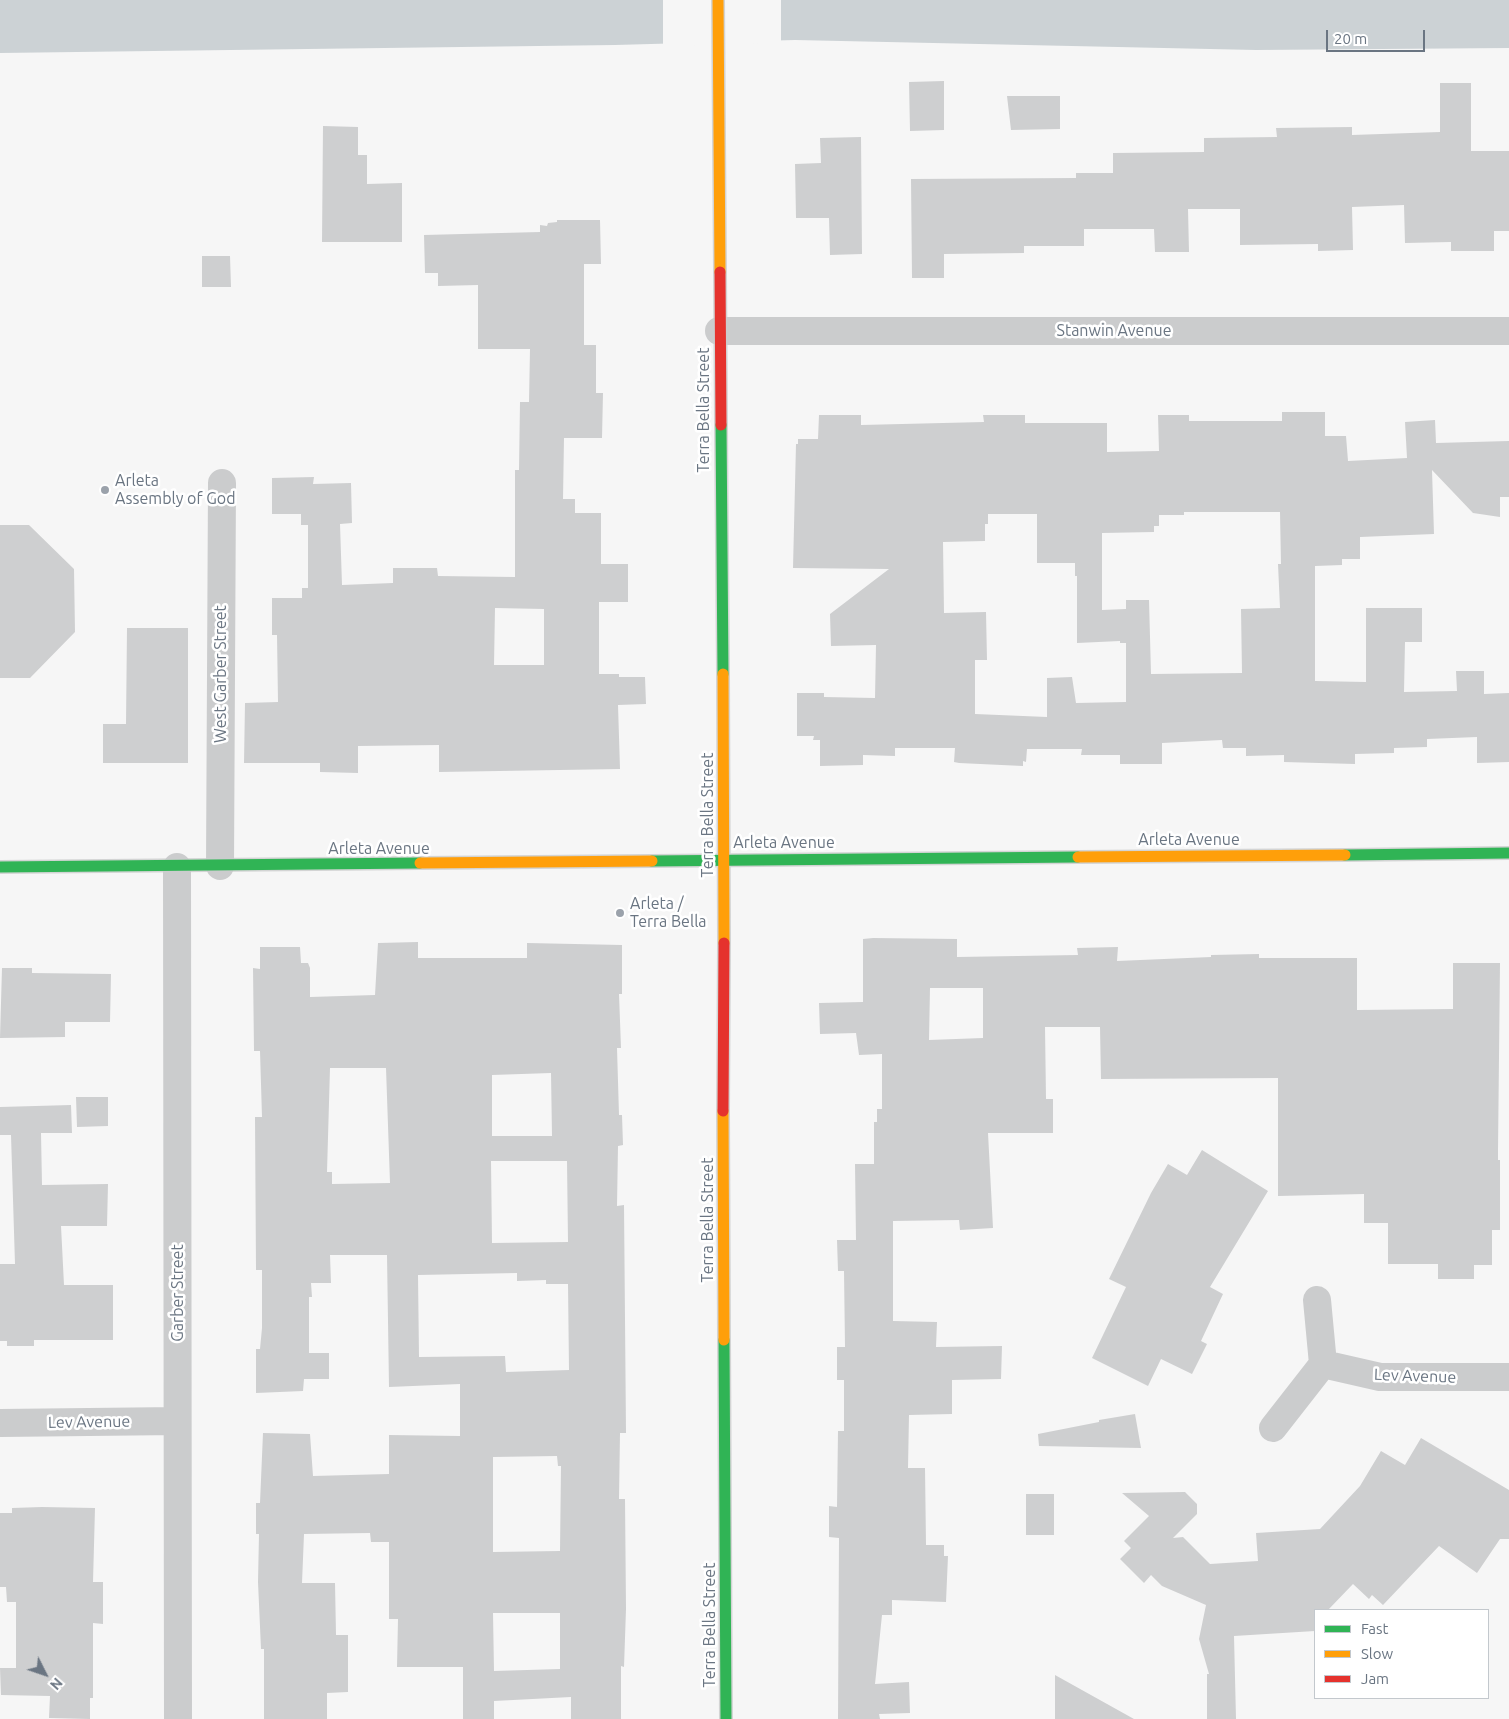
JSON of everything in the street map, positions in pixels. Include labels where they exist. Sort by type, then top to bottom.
[{"type":"main road","name":"Terra Bella Street","points":[[718,0],[725,860],[723,1032],[726,1719]]},
{"type":"main road","name":"Arleta Avenue","points":[[0,867],[1509,854]]},
{"type":"street","name":"Stanwin Avenue","points":[[720,332],[1509,331]]},
{"type":"street","name":"West Garber Street","points":[[220,866],[222,483]]},
{"type":"street","name":"Garber Street","points":[[177,866],[178,1719]]},
{"type":"street","points":[[1273,1428],[1323,1364],[1318,1300]]},
{"type":"street","name":"Lev Avenue","points":[[1323,1364],[1380,1377],[1509,1377]]},
{"type":"street","name":"Lev Avenue","points":[[0,1423],[178,1421]]},
{"type":"shaded area","points":[[0,0],[1509,0],[1509,48],[1256,50],[795,40],[615,45],[0,53]]},
{"type":"pier","points":[[663,0],[781,0],[781,43],[663,46]]},
{"type":"building","points":[[944,81],[944,130],[910,131],[909,82]]},
{"type":"building","points":[[1440,83],[1471,83],[1471,151],[1509,151],[1509,231],[1494,231],[1494,251],[1451,251],[1451,242],[1405,243],[1404,205],[1352,207],[1353,250],[1318,251],[1318,244],[1240,245],[1240,209],[1188,209],[1189,252],[1155,252],[1154,229],[1084,229],[1084,246],[1024,246],[1024,253],[944,254],[944,278],[912,278],[911,179],[1076,178],[1076,173],[1113,173],[1113,153],[1204,152],[1204,138],[1277,137],[1276,128],[1352,127],[1352,135],[1440,132]]},
{"type":"building","points":[[1007,96],[1060,96],[1060,129],[1011,130]]},
{"type":"building","points":[[323,126],[358,127],[358,155],[367,155],[367,184],[402,183],[402,242],[322,242]]},
{"type":"building","points":[[861,137],[862,254],[830,255],[829,218],[796,218],[795,164],[821,163],[820,138]]},
{"type":"building","points":[[557,220],[600,220],[601,264],[584,264],[584,345],[596,345],[596,393],[603,393],[602,438],[564,438],[563,499],[575,499],[575,513],[601,513],[601,564],[628,564],[628,602],[599,602],[599,674],[619,674],[619,677],[645,677],[646,704],[618,705],[620,769],[439,772],[439,745],[358,746],[358,773],[320,772],[320,763],[244,763],[245,703],[278,702],[277,635],[272,635],[272,598],[302,598],[302,588],[308,588],[308,525],[301,525],[301,514],[272,514],[272,478],[314,477],[313,484],[351,483],[352,523],[340,524],[342,585],[393,583],[393,568],[437,568],[438,576],[515,577],[515,470],[519,470],[520,402],[529,402],[530,349],[478,349],[478,285],[438,286],[438,273],[425,273],[424,235],[540,232],[540,225],[547,226],[548,223],[557,222]],"holes":[[[495,608],[544,609],[544,665],[494,665]]]},
{"type":"building","points":[[202,256],[230,256],[231,287],[202,287]]},
{"type":"building","points":[[1282,412],[1325,412],[1325,436],[1346,436],[1348,461],[1407,458],[1405,422],[1435,420],[1436,443],[1509,441],[1509,497],[1500,497],[1500,517],[1473,513],[1432,470],[1434,534],[1360,537],[1360,559],[1342,559],[1342,565],[1315,566],[1315,681],[1366,682],[1366,608],[1422,608],[1422,642],[1405,642],[1404,692],[1457,691],[1456,671],[1484,671],[1484,694],[1509,693],[1509,762],[1477,763],[1477,737],[1427,739],[1427,747],[1394,748],[1394,753],[1355,754],[1355,764],[1284,762],[1284,755],[1246,756],[1246,748],[1223,748],[1222,740],[1162,743],[1162,764],[1120,764],[1120,755],[1081,755],[1082,749],[1027,749],[1026,762],[1023,761],[1023,766],[959,763],[954,762],[955,748],[895,748],[895,756],[863,755],[863,765],[820,766],[820,740],[813,740],[814,736],[797,736],[797,693],[824,693],[824,697],[875,698],[876,645],[831,646],[830,614],[889,569],[793,568],[796,444],[798,444],[798,439],[818,439],[819,415],[861,415],[861,425],[984,422],[983,415],[1025,415],[1025,423],[1107,423],[1107,452],[1159,451],[1158,415],[1189,415],[1189,421],[1282,421]],"holes":[[[1184,512],[1280,512],[1281,564],[1278,564],[1280,608],[1241,609],[1242,673],[1151,674],[1149,600],[1126,600],[1126,609],[1102,610],[1102,533],[1154,532],[1154,526],[1159,526],[1159,515],[1184,515]],[[988,514],[1037,514],[1037,563],[1075,563],[1075,576],[1077,576],[1077,643],[1120,641],[1120,643],[1126,643],[1126,702],[1076,703],[1072,677],[1047,678],[1047,717],[975,714],[975,660],[987,660],[986,612],[944,613],[943,542],[985,541],[985,524],[988,524]]]},
{"type":"building","points":[[0,525],[29,525],[74,569],[75,632],[30,678],[0,678]]},
{"type":"building","points":[[127,628],[188,628],[188,763],[103,763],[103,724],[126,724]]},
{"type":"building","points":[[863,939],[957,939],[957,957],[1078,955],[1077,948],[1118,947],[1117,961],[1259,954],[1259,958],[1357,958],[1357,1010],[1453,1009],[1453,963],[1500,963],[1498,1160],[1500,1160],[1500,1230],[1492,1230],[1492,1265],[1474,1265],[1474,1279],[1438,1279],[1438,1264],[1388,1264],[1388,1223],[1364,1223],[1364,1194],[1278,1196],[1278,1078],[1101,1079],[1100,1027],[1045,1027],[1046,1099],[1053,1099],[1053,1133],[988,1133],[993,1228],[960,1230],[959,1220],[893,1221],[893,1321],[937,1322],[936,1347],[1002,1346],[1001,1379],[952,1380],[952,1414],[909,1415],[908,1468],[925,1468],[926,1545],[944,1545],[944,1556],[948,1556],[946,1602],[892,1600],[892,1615],[882,1615],[875,1684],[909,1682],[910,1713],[879,1714],[880,1719],[838,1719],[839,1538],[829,1537],[829,1506],[837,1507],[838,1431],[844,1431],[844,1380],[837,1380],[837,1347],[845,1347],[844,1271],[838,1271],[837,1240],[856,1240],[855,1164],[874,1164],[874,1122],[877,1122],[877,1109],[882,1109],[882,1054],[859,1055],[856,1033],[820,1034],[819,1003],[863,1002]],"holes":[[[930,988],[983,988],[983,1038],[929,1040]]]},
{"type":"building","points":[[418,942],[418,958],[527,958],[527,943],[622,945],[622,994],[619,994],[621,1048],[617,1048],[619,1115],[622,1115],[623,1145],[618,1146],[617,1206],[624,1205],[626,1433],[620,1433],[619,1499],[625,1499],[626,1609],[624,1667],[621,1666],[621,1719],[571,1719],[571,1697],[494,1701],[494,1719],[463,1719],[463,1667],[397,1667],[398,1619],[389,1619],[389,1542],[371,1542],[370,1533],[304,1534],[302,1583],[335,1583],[336,1635],[348,1635],[348,1692],[327,1693],[327,1719],[264,1719],[264,1649],[261,1649],[258,1582],[259,1534],[256,1534],[256,1503],[260,1503],[263,1433],[310,1434],[313,1476],[389,1474],[389,1435],[460,1436],[460,1384],[389,1387],[387,1255],[330,1255],[331,1283],[311,1283],[312,1297],[309,1297],[309,1353],[329,1353],[329,1379],[304,1379],[303,1391],[256,1393],[256,1349],[260,1349],[262,1328],[262,1270],[256,1270],[255,1117],[262,1117],[260,1051],[254,1051],[253,968],[260,969],[260,947],[300,947],[301,963],[308,963],[310,968],[310,997],[375,995],[378,943]],"holes":[[[330,1068],[386,1068],[390,1183],[332,1184],[332,1172],[327,1172]],[[551,1073],[552,1136],[492,1136],[492,1075]],[[491,1161],[567,1161],[568,1242],[492,1243]],[[517,1273],[517,1281],[546,1280],[546,1284],[568,1284],[569,1370],[506,1372],[505,1356],[419,1357],[418,1275]],[[557,1456],[558,1466],[561,1466],[560,1551],[493,1552],[493,1457]],[[493,1613],[560,1613],[560,1669],[494,1671]]]},
{"type":"building","points":[[2,968],[32,968],[32,973],[111,974],[110,1022],[65,1022],[65,1037],[0,1038]]},
{"type":"building","points":[[76,1097],[108,1097],[108,1126],[77,1127]]},
{"type":"building","points":[[71,1105],[72,1133],[41,1133],[42,1185],[108,1184],[107,1226],[61,1226],[64,1285],[113,1285],[113,1340],[34,1340],[34,1346],[7,1346],[7,1341],[0,1341],[0,1264],[15,1264],[11,1135],[0,1135],[0,1107]]},
{"type":"building","points":[[1202,1150],[1268,1191],[1210,1287],[1223,1294],[1201,1341],[1207,1344],[1192,1374],[1161,1359],[1148,1386],[1092,1358],[1126,1287],[1109,1279],[1151,1193],[1168,1164],[1187,1175]]},
{"type":"building","points":[[1135,1414],[1141,1448],[1039,1446],[1038,1434]]},
{"type":"building","points":[[1421,1438],[1509,1490],[1509,1539],[1500,1539],[1477,1573],[1439,1546],[1383,1605],[1372,1595],[1369,1599],[1353,1584],[1329,1609],[1314,1609],[1314,1631],[1234,1636],[1236,1719],[1207,1719],[1207,1674],[1209,1674],[1199,1639],[1206,1605],[1162,1586],[1151,1575],[1144,1583],[1120,1559],[1131,1548],[1124,1541],[1149,1516],[1122,1493],[1185,1492],[1197,1504],[1197,1514],[1173,1538],[1183,1537],[1210,1564],[1258,1561],[1256,1533],[1320,1529],[1360,1486],[1381,1451],[1405,1465]]},
{"type":"building","points":[[1026,1494],[1054,1494],[1054,1535],[1026,1535]]},
{"type":"building","points":[[12,1508],[95,1508],[93,1582],[103,1582],[103,1624],[93,1623],[93,1698],[90,1698],[90,1719],[49,1718],[50,1696],[1,1695],[0,1668],[16,1668],[16,1602],[7,1602],[6,1587],[0,1587],[0,1513],[12,1513]]},
{"type":"building","points":[[1055,1675],[1134,1719],[1055,1719]]},
{"type":"traffic: fast","points":[[721,425],[723,674]]},
{"type":"traffic: fast","points":[[1345,855],[1509,853]]},
{"type":"traffic: fast","points":[[652,861],[1078,857]]},
{"type":"traffic: fast","points":[[0,867],[420,863]]},
{"type":"traffic: fast","points":[[724,1340],[726,1719]]},
{"type":"traffic: slow","points":[[718,0],[720,272]]},
{"type":"traffic: slow","points":[[723,674],[724,943]]},
{"type":"traffic: slow","points":[[1078,857],[1345,855]]},
{"type":"traffic: slow","points":[[420,863],[652,861]]},
{"type":"traffic: slow","points":[[723,1111],[724,1340]]},
{"type":"traffic: jam","points":[[720,272],[721,425]]},
{"type":"traffic: jam","points":[[723,1111],[724,943]]},
{"type":"place","name":"Arleta Assembly of God","points":[[105,490]]},
{"type":"place","name":"Arleta / Terra Bella","points":[[620,913]]}]
